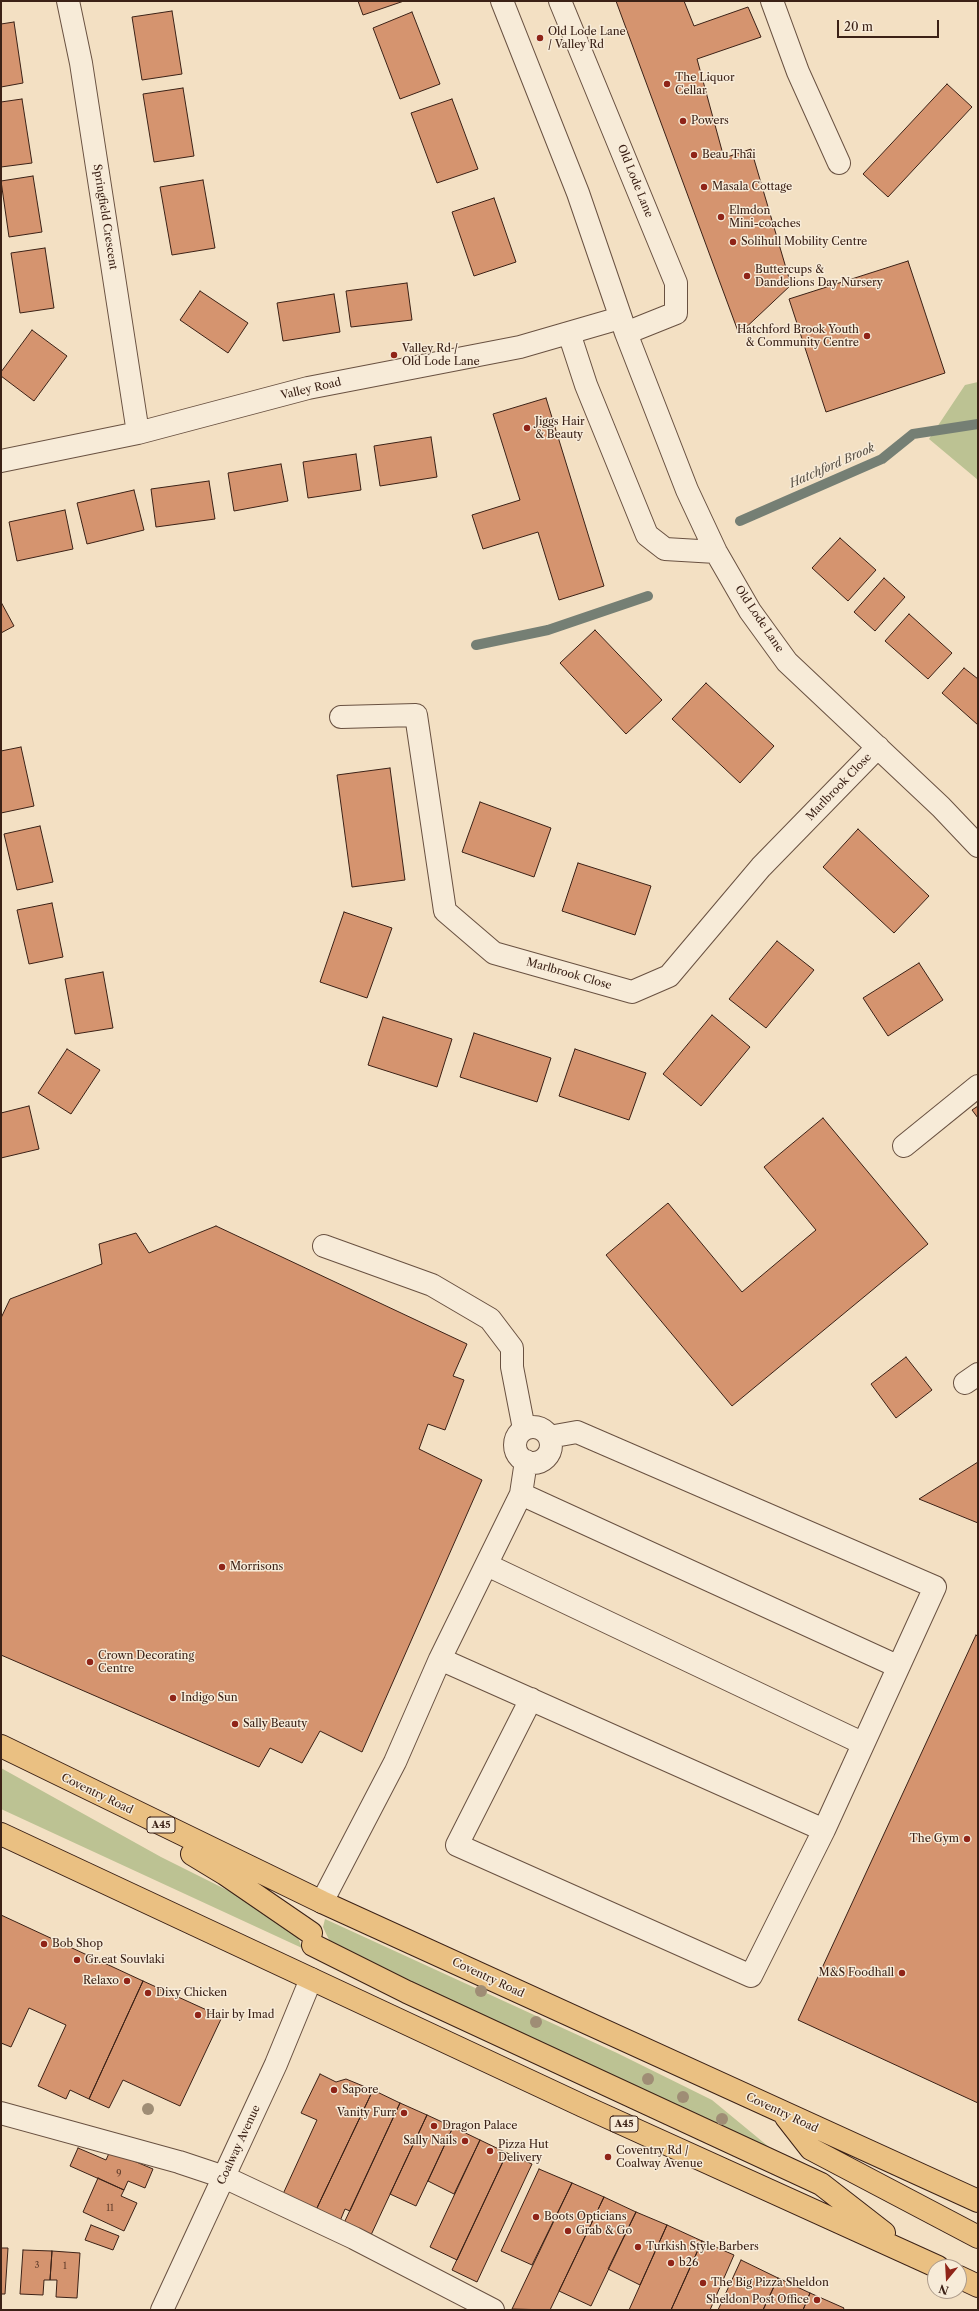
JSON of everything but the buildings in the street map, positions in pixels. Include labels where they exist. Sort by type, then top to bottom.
[{"type":"highway","name":"Coventry Road","points":[[1,1746],[170,1830],[322,1902],[784,2114],[978,2201]]},
{"type":"highway","points":[[170,1830],[193,1855],[225,1874],[312,1939],[407,1992],[821,2184],[913,2255]]},
{"type":"highway","name":"A45","points":[[1,1834],[583,2106],[927,2262]]},
{"type":"highway","points":[[311,1979],[312,1939],[322,1902]]},
{"type":"highway","points":[[784,2114],[811,2150],[978,2237]]},
{"type":"highway","points":[[967,2281],[978,2286]]},
{"type":"street","name":"Springfield Crescent","points":[[68,1],[81,63],[138,433]]},
{"type":"street","name":"Old Lode Lane","points":[[502,1],[578,193],[623,326],[687,490],[716,552],[750,611],[788,662],[878,747],[978,846]]},
{"type":"street","name":"Old Lode Lane","points":[[560,1],[676,283],[676,313],[623,326]]},
{"type":"street","points":[[772,1],[798,72],[839,163]]},
{"type":"street","name":"Valley Road","points":[[1,461],[138,433],[308,388],[520,347],[569,333],[623,326]]},
{"type":"street","points":[[569,333],[586,385],[647,535],[665,549],[716,552]]},
{"type":"street","name":"Marlbrook Close","points":[[342,717],[416,715],[445,911],[494,953],[632,992],[669,976],[761,867],[878,747]]},
{"type":"street","points":[[904,1146],[978,1086]]},
{"type":"street","points":[[324,1246],[432,1285],[490,1319],[512,1348],[512,1367],[524,1429]]},
{"type":"street","points":[[535,1427],[546,1432],[549,1437],[551,1443],[548,1454],[538,1462],[526,1461],[518,1454],[515,1443],[520,1433],[524,1429],[535,1427]]},
{"type":"street","points":[[531,1699],[457,1845],[751,1976],[824,1830],[897,1666],[935,1587],[577,1432],[549,1437]]},
{"type":"street","points":[[322,1902],[395,1762],[440,1659],[521,1494],[526,1461]]},
{"type":"street","points":[[521,1494],[897,1666]]},
{"type":"street","points":[[487,1565],[862,1743]]},
{"type":"street","points":[[440,1659],[824,1830]]},
{"type":"street","name":"Coalway Avenue","points":[[162,2310],[276,2064],[311,1979]]},
{"type":"street","points":[[1,2113],[179,2162],[224,2177],[354,2238],[493,2310]]},
{"type":"green space","points":[[978,382],[978,480],[929,439],[965,385]]},
{"type":"green space","points":[[1,1768],[161,1857],[253,1903],[297,1935],[302,1948],[1,1809]]},
{"type":"green space","points":[[325,1919],[617,2053],[712,2100],[769,2147],[762,2154],[330,1942],[323,1927]]},
{"type":"waterway","name":"Hatchford Brook","points":[[740,521],[882,459],[913,434],[978,424]]},
{"type":"waterway","name":"Hatchford Brook","points":[[476,645],[548,630],[648,596]]},
{"type":"place","name":"Old Lode Lane / Valley Rd","points":[[540,38]]},
{"type":"place","name":"The Liquor Cellar","points":[[667,84]]},
{"type":"place","name":"Powers","points":[[683,121]]},
{"type":"place","name":"Beau Thai","points":[[694,155]]},
{"type":"place","name":"Masala Cottage","points":[[704,187]]},
{"type":"place","name":"Elmdon Mini-coaches","points":[[721,217]]},
{"type":"place","name":"Solihull Mobility Centre","points":[[733,242]]},
{"type":"place","name":"Buttercups & Dandelions Day Nursery","points":[[747,276]]},
{"type":"place","name":"Hatchford Brook Youth & Community Centre","points":[[867,336]]},
{"type":"place","name":"Valley Rd / Old Lode Lane","points":[[394,355]]},
{"type":"place","name":"Jiggs Hair & Beauty","points":[[527,428]]},
{"type":"place","name":"Morrisons","points":[[222,1567]]},
{"type":"place","name":"Crown Decorating Centre","points":[[90,1662]]},
{"type":"place","name":"Indigo Sun","points":[[173,1698]]},
{"type":"place","name":"Sally Beauty","points":[[235,1724]]},
{"type":"place","name":"The Gym","points":[[967,1839]]},
{"type":"place","name":"Bob Shop","points":[[44,1944]]},
{"type":"place","name":"Gr.eat Souvlaki","points":[[77,1960]]},
{"type":"place","name":"M&S Foodhall","points":[[902,1973]]},
{"type":"place","name":"Relaxo","points":[[127,1981]]},
{"type":"place","name":"Dixy Chicken","points":[[148,1993]]},
{"type":"place","name":"Hair by Imad","points":[[198,2015]]},
{"type":"place","name":"Sapore","points":[[334,2090]]},
{"type":"place","name":"Vanity Furr","points":[[404,2113]]},
{"type":"place","name":"Dragon Palace","points":[[434,2126]]},
{"type":"place","name":"Sally Nails","points":[[465,2141]]},
{"type":"place","name":"Pizza Hut Delivery","points":[[490,2151]]},
{"type":"place","name":"Coventry Rd / Coalway Avenue","points":[[608,2157]]},
{"type":"place","name":"Boots Opticians","points":[[536,2217]]},
{"type":"place","name":"Grab & Go","points":[[568,2231]]},
{"type":"place","name":"Turkish Style Barbers","points":[[638,2247]]},
{"type":"place","name":"b26","points":[[671,2263]]},
{"type":"place","name":"The Big Pizza Sheldon","points":[[703,2283]]},
{"type":"place","name":"Sheldon Post Office","points":[[817,2300]]}]
